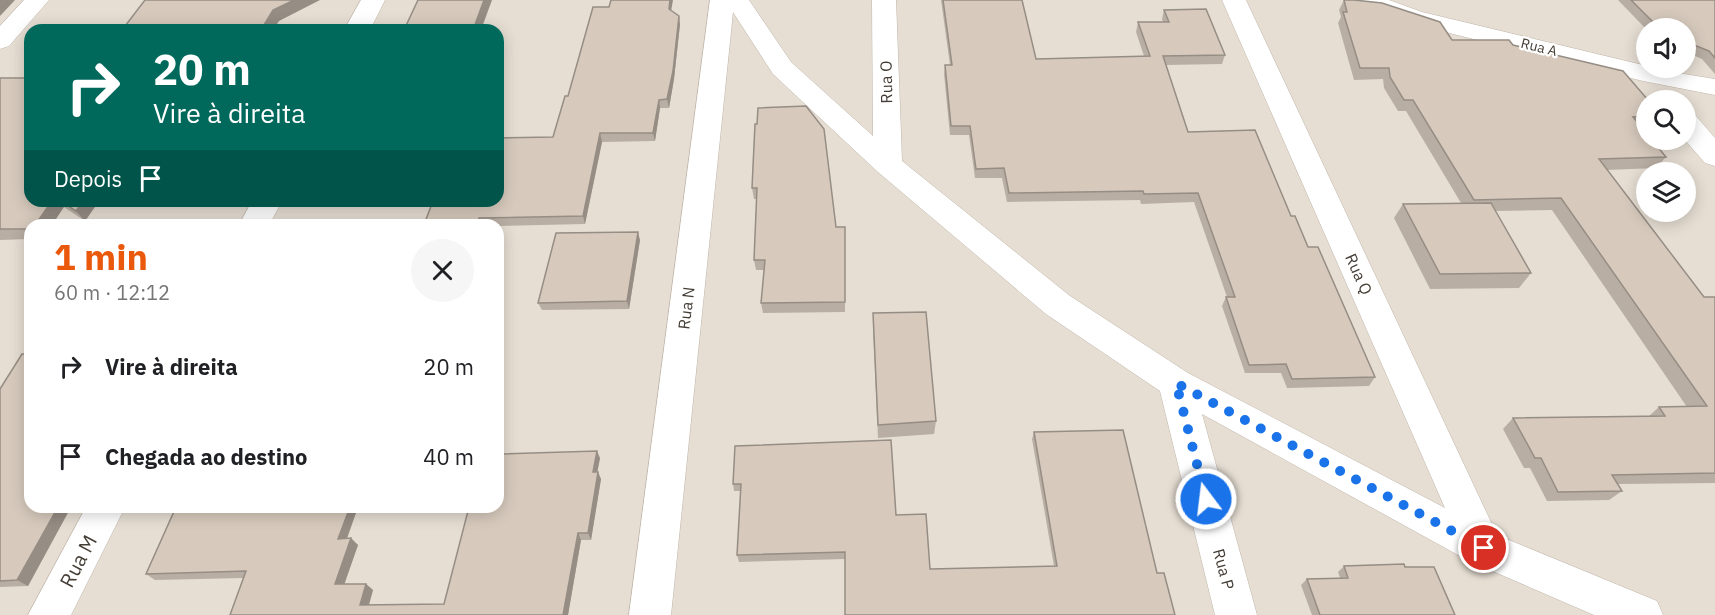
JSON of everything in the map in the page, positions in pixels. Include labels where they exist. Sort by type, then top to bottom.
[{"type":"street","points":[[0,41],[37,0]]},
{"type":"street","points":[[360,24],[373,0]]},
{"type":"street","name":"Rua N","points":[[650,615],[722,0]]},
{"type":"street","points":[[737,0],[782,68],[888,165],[1058,305],[1176,383],[1484,548],[1642,615]]},
{"type":"street","name":"Rua O","points":[[884,0],[888,165]]},
{"type":"street","name":"Rua Q","points":[[1234,0],[1484,548]]},
{"type":"street","name":"Rua A","points":[[1366,0],[1409,8],[1636,71]]},
{"type":"street","points":[[1647,78],[1658,90]]},
{"type":"street","name":"Rua A","points":[[1669,78],[1715,87]]},
{"type":"street","points":[[1696,134],[1715,156]]},
{"type":"street","name":"Rua P","points":[[1176,383],[1236,615]]},
{"type":"street","name":"Rua M","points":[[49,615],[103,513]]},
{"type":"shaded area","points":[[0,0],[1715,0],[1715,615],[0,615]]},
{"type":"building","points":[[145,0],[294,0],[273,10],[265,24],[127,24]]},
{"type":"building","points":[[418,0],[484,0],[475,24],[407,24]]},
{"type":"building","points":[[611,0],[670,0],[669,9],[679,16],[673,71],[667,99],[659,100],[653,133],[600,133],[583,216],[426,219],[431,207],[504,207],[504,138],[553,137],[565,96],[568,96],[593,7],[609,7]]},
{"type":"building","points":[[943,0],[1022,0],[1036,59],[1150,56],[1138,22],[1169,22],[1164,10],[1206,9],[1225,55],[1163,56],[1188,132],[1255,130],[1291,216],[1295,216],[1308,247],[1318,247],[1375,377],[1292,379],[1286,364],[1249,365],[1226,297],[1235,297],[1198,193],[1144,194],[1143,191],[1009,193],[1004,168],[976,169],[970,126],[951,126],[945,65],[952,65]]},
{"type":"building","points":[[1344,0],[1382,3],[1440,22],[1452,40],[1509,40],[1513,45],[1623,71],[1639,90],[1636,90],[1636,117],[1633,117],[1636,121],[1636,150],[1660,150],[1666,157],[1599,159],[1636,208],[1636,222],[1647,222],[1704,297],[1715,297],[1715,473],[1612,475],[1622,491],[1558,492],[1541,458],[1535,458],[1513,418],[1665,416],[1659,407],[1707,406],[1561,198],[1474,200],[1413,100],[1404,100],[1390,77],[1389,68],[1360,68],[1343,12],[1347,12]]},
{"type":"building","points":[[1631,0],[1715,0],[1715,58],[1709,51],[1696,46],[1696,18],[1649,18]]},
{"type":"building","points":[[0,78],[24,78],[24,207],[48,207],[39,219],[24,219],[24,229],[0,229]]},
{"type":"building","points":[[806,106],[824,129],[836,227],[845,227],[845,302],[761,303],[765,260],[754,260],[757,188],[752,188],[758,108]]},
{"type":"building","points":[[1491,203],[1531,273],[1440,274],[1403,204]]},
{"type":"building","points":[[638,232],[627,301],[538,303],[556,233]]},
{"type":"building","points":[[926,312],[936,421],[878,425],[873,313]]},
{"type":"building","points":[[24,354],[24,513],[55,513],[17,580],[0,581],[0,389]]},
{"type":"building","points":[[1123,430],[1157,573],[1164,573],[1175,615],[845,615],[845,552],[737,555],[741,484],[733,484],[735,446],[891,440],[896,515],[926,514],[930,569],[1057,566],[1034,432]]},
{"type":"building","points":[[597,451],[593,472],[598,472],[588,533],[578,533],[563,615],[230,615],[246,571],[146,574],[173,513],[348,513],[338,539],[351,538],[335,584],[366,584],[360,605],[444,604],[467,513],[504,513],[504,454]]},
{"type":"building","points":[[1404,564],[1405,567],[1434,567],[1455,615],[1320,615],[1307,579],[1348,578],[1344,566]]},
{"type":"route","points":[[1206,499],[1176,383],[1484,548]]}]
